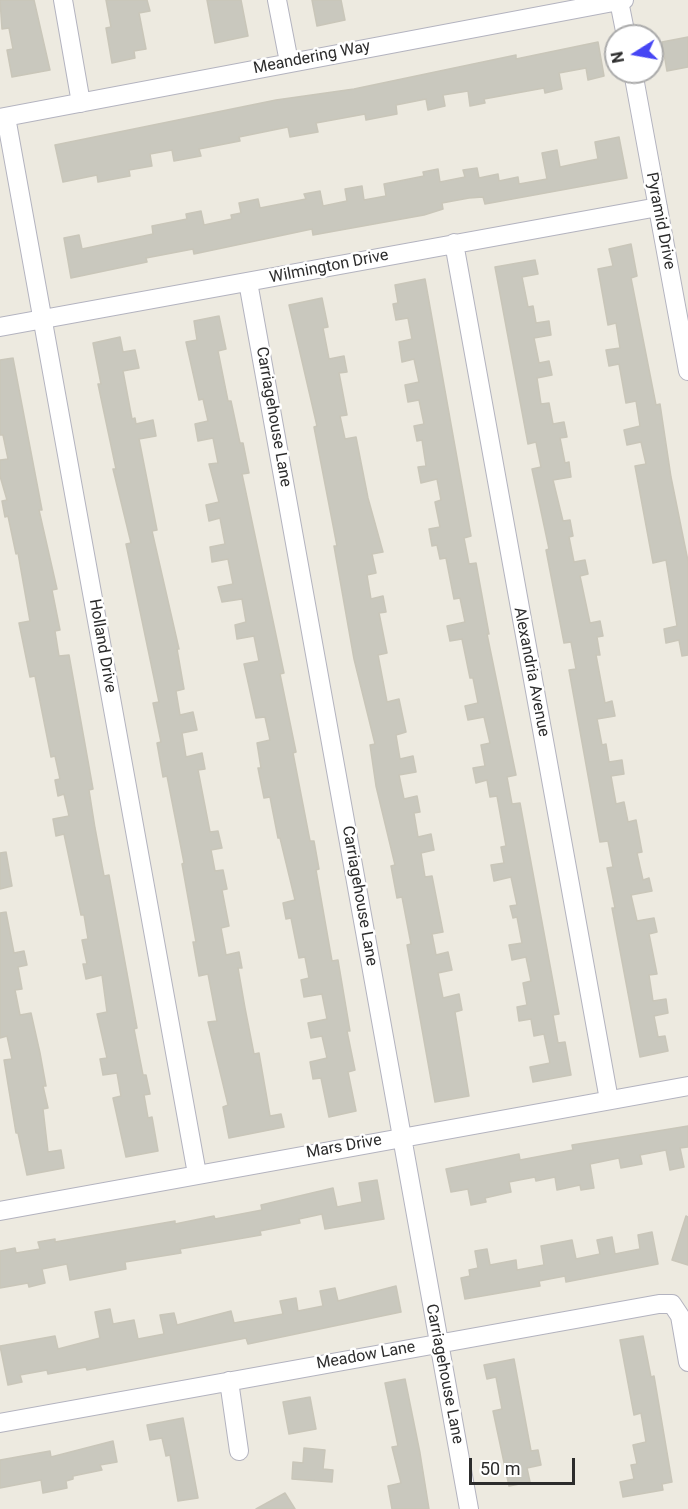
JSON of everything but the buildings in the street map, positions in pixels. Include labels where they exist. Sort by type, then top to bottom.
[{"type":"street","points":[[63,0],[81,103]]},
{"type":"street","points":[[277,0],[289,62]]},
{"type":"street","points":[[622,0],[625,24]]},
{"type":"street","name":"Meandering Way","points":[[3,118],[622,0]]},
{"type":"street","name":"Pyramid Drive","points":[[635,84],[688,370]]},
{"type":"street","name":"Holland Drive","points":[[3,118],[42,320],[197,1174]]},
{"type":"street","name":"Wilmington Drive","points":[[0,327],[658,207]]},
{"type":"street","name":"Alexandria Avenue","points":[[454,243],[609,1100]]},
{"type":"street","name":"Carriagehouse Lane","points":[[248,282],[468,1509]]},
{"type":"street","name":"Mars Drive","points":[[0,1210],[688,1086]]},
{"type":"street","name":"Meadow Lane","points":[[0,1423],[438,1342],[659,1304],[672,1304],[680,1317],[688,1362]]},
{"type":"street","points":[[229,1381],[238,1451]]}]
